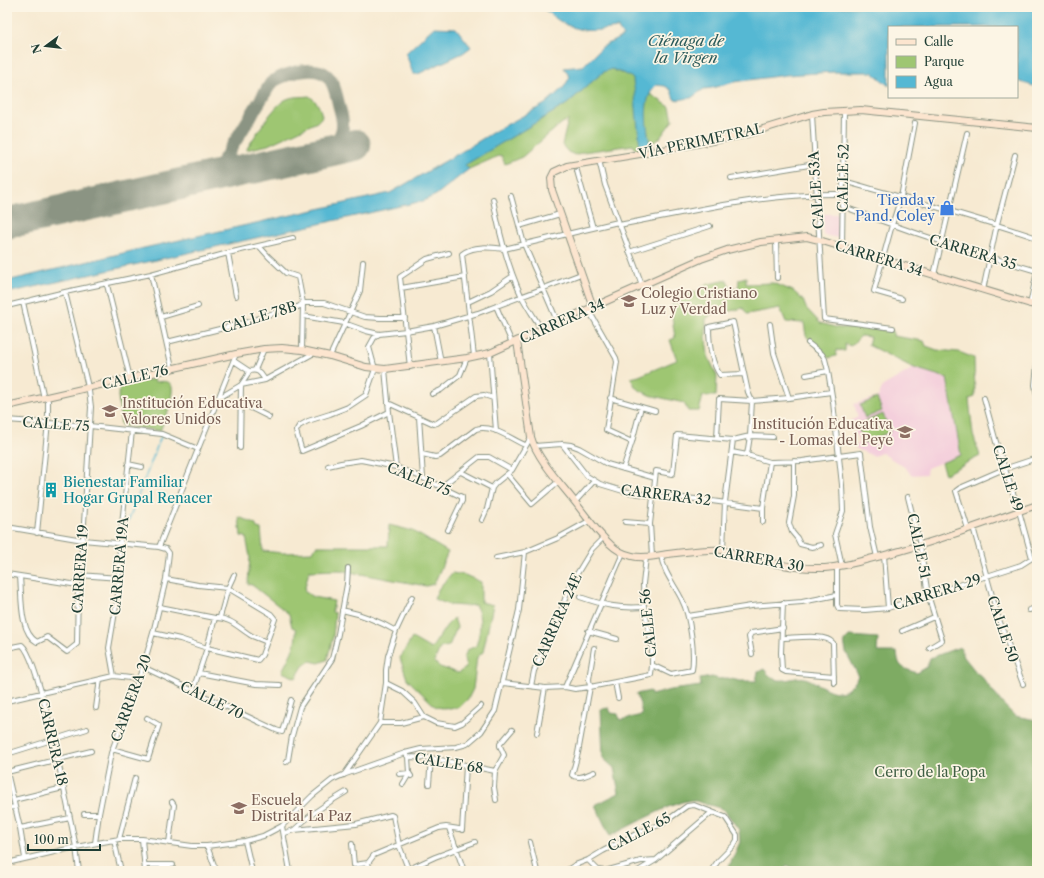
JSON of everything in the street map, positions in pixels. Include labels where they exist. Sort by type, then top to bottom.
[{"type":"street","name":"VÍA PERIMETRAL","points":[[590,308],[581,274],[551,183],[551,178],[554,172],[559,169],[599,160],[744,135],[812,114],[844,110],[930,116],[1037,128]]},
{"type":"street","name":"CALLE 52","points":[[842,246],[844,110]]},
{"type":"street","name":"CALLE 53A","points":[[812,114],[824,320],[893,328]]},
{"type":"street","points":[[902,299],[874,291],[901,197],[916,123]]},
{"type":"street","points":[[934,275],[967,133]]},
{"type":"street","points":[[983,290],[989,257],[1014,155]]},
{"type":"street","points":[[599,160],[605,186],[618,224],[642,285]]},
{"type":"street","points":[[731,178],[815,164]]},
{"type":"street","points":[[577,171],[593,228]]},
{"type":"street","points":[[843,181],[950,210],[1037,238]]},
{"type":"street","points":[[474,356],[462,254],[466,250],[493,247],[504,249],[593,228],[762,199],[816,193],[842,194]]},
{"type":"street","points":[[511,196],[524,244],[558,323]]},
{"type":"street","points":[[493,200],[497,224],[513,276],[522,296],[542,330]]},
{"type":"street","name":"CARRERA 35","points":[[842,206],[892,226],[942,243],[1037,271]]},
{"type":"street","points":[[519,226],[560,214]]},
{"type":"street","points":[[629,252],[710,226]]},
{"type":"street","name":"CARRERA 34","points":[[264,349],[282,348],[302,350],[330,356],[375,369],[410,367],[467,358],[490,353],[708,257],[745,245],[807,237],[842,246],[1037,306]]},
{"type":"street","points":[[7,306],[151,274],[228,253],[292,238]]},
{"type":"street","points":[[776,240],[777,278]]},
{"type":"street","points":[[259,246],[269,258],[286,273],[298,277],[303,303],[302,350]]},
{"type":"street","points":[[228,253],[236,296]]},
{"type":"street","points":[[410,367],[400,277],[427,259],[449,253]]},
{"type":"street","points":[[330,356],[360,291],[363,262]]},
{"type":"street","points":[[1030,305],[1037,271]]},
{"type":"street","points":[[151,274],[172,368]]},
{"type":"street","points":[[303,316],[344,324],[379,334],[406,331],[434,326],[469,316],[581,274]]},
{"type":"street","points":[[401,288],[465,276]]},
{"type":"street","points":[[468,302],[491,291],[513,276]]},
{"type":"street","points":[[107,284],[130,378]]},
{"type":"street","name":"CARRERA 19","points":[[20,577],[24,620],[29,635],[37,642],[47,637],[67,652],[77,644],[78,585],[83,540],[91,407],[88,388],[65,292]]},
{"type":"street","points":[[23,302],[42,394],[48,401],[48,422],[37,533]]},
{"type":"street","name":"CALLE 78B","points":[[167,342],[248,322],[298,306],[303,303],[324,303],[365,317],[405,318]]},
{"type":"street","points":[[161,317],[198,306]]},
{"type":"street","points":[[496,306],[515,342]]},
{"type":"street","points":[[590,308],[616,358],[617,366],[610,398],[606,430],[632,442]]},
{"type":"street","points":[[744,374],[720,375],[715,368],[709,327],[733,322],[748,392],[752,401],[750,436],[747,455]]},
{"type":"street","points":[[770,324],[774,353],[789,398]]},
{"type":"street","points":[[434,326],[441,362]]},
{"type":"street","points":[[379,334],[374,338],[369,347],[375,369],[366,395],[348,407],[330,414],[312,418],[296,428],[302,451],[361,426],[389,412]]},
{"type":"street","name":"CARRERA 30","points":[[515,342],[531,437],[534,446],[589,521],[609,543],[623,553],[632,556],[649,557],[683,552],[723,550],[793,567],[823,568],[840,566],[920,545],[1037,505]]},
{"type":"street","points":[[688,616],[751,606],[802,602],[837,595],[840,566],[835,534],[843,511],[840,456],[828,372],[822,354],[808,343]]},
{"type":"street","points":[[255,370],[264,349]]},
{"type":"street","name":"CALLE 76","points":[[7,406],[172,368],[264,349]]},
{"type":"street","points":[[219,398],[241,385],[266,380],[314,353]]},
{"type":"street","points":[[490,353],[496,431]]},
{"type":"street","points":[[7,527],[83,540],[159,547],[236,354]]},
{"type":"street","points":[[432,394],[441,390],[460,375],[467,358]]},
{"type":"street","points":[[234,360],[248,370],[260,372],[266,380]]},
{"type":"street","points":[[1037,364],[1035,385],[1037,396]]},
{"type":"street","points":[[385,369],[396,467]]},
{"type":"street","points":[[240,448],[241,385],[247,376],[248,370]]},
{"type":"street","points":[[806,376],[828,372]]},
{"type":"street","points":[[773,437],[750,436],[733,440],[717,438],[719,399],[752,401],[789,398],[831,392]]},
{"type":"street","points":[[388,403],[430,423],[437,423],[476,396],[484,395],[493,398]]},
{"type":"street","points":[[610,398],[655,411]]},
{"type":"street","name":"CALLE 49","points":[[984,398],[1004,469],[1019,512],[1032,558]]},
{"type":"street","points":[[241,405],[269,417]]},
{"type":"street","points":[[623,469],[641,407]]},
{"type":"street","points":[[419,417],[423,478]]},
{"type":"street","name":"CALLE 75","points":[[7,420],[48,422],[162,434],[198,449]]},
{"type":"street","points":[[422,454],[435,457],[440,456],[476,429],[485,428],[496,431],[525,445]]},
{"type":"street","name":"CARRERA 19A","points":[[114,676],[109,648],[118,594],[120,543],[132,431]]},
{"type":"street","name":"CALLE 56","points":[[652,665],[652,646],[644,607],[643,584],[649,557],[652,496],[656,471],[673,473],[677,435],[717,438]]},
{"type":"street","points":[[482,520],[487,509],[492,488],[512,470],[525,445],[531,437]]},
{"type":"street","points":[[723,550],[725,502],[733,440]]},
{"type":"street","points":[[534,446],[562,444],[579,448],[607,464],[655,478]]},
{"type":"street","name":"CARRERA 32","points":[[562,444],[587,476],[594,481],[623,491],[652,496],[725,502],[763,508]]},
{"type":"street","points":[[732,452],[770,462],[794,462],[859,452],[861,453],[870,527],[877,557]]},
{"type":"street","points":[[441,487],[479,457],[489,457],[512,470]]},
{"type":"street","points":[[1004,469],[1037,458]]},
{"type":"street","name":"CALLE 75","points":[[328,466],[361,460],[396,467],[462,497],[462,501],[448,530]]},
{"type":"street","points":[[763,522],[763,508],[770,462]]},
{"type":"street","points":[[794,462],[794,496],[789,523],[790,528],[800,544],[812,547],[821,545]]},
{"type":"street","points":[[128,464],[142,467]]},
{"type":"street","name":"CALLE 50","points":[[1004,469],[956,491],[970,528],[1002,628],[1023,684]]},
{"type":"street","points":[[461,472],[492,488]]},
{"type":"street","points":[[507,474],[532,504],[559,481]]},
{"type":"street","points":[[575,502],[594,481]]},
{"type":"street","name":"CALLE 51","points":[[908,497],[920,545],[928,595],[942,640],[929,648]]},
{"type":"street","points":[[496,558],[525,552],[558,538],[589,521]]},
{"type":"street","points":[[625,522],[650,524]]},
{"type":"street","name":"CARRERA 24E","points":[[531,686],[534,671],[560,614],[569,587],[592,549],[604,537]]},
{"type":"street","name":"CARRERA 20","points":[[95,843],[99,814],[112,749],[143,666],[160,607],[166,579],[169,554],[166,548],[159,547]]},
{"type":"street","points":[[503,683],[519,610],[525,552]]},
{"type":"street","points":[[565,687],[623,553]]},
{"type":"street","points":[[652,665],[671,674],[690,671],[693,668],[688,616],[682,600],[663,566],[661,555]]},
{"type":"street","points":[[884,555],[888,608]]},
{"type":"street","name":"CARRERA 29","points":[[837,595],[839,609],[865,610],[888,608],[1021,565],[1032,558]]},
{"type":"street","points":[[286,762],[288,760],[292,736],[300,707],[332,659],[338,634],[348,568]]},
{"type":"street","points":[[7,574],[78,585]]},
{"type":"street","points":[[79,575],[119,578]]},
{"type":"street","points":[[193,690],[228,588],[234,575]]},
{"type":"street","points":[[153,633],[258,660],[262,655],[275,619],[228,588],[198,585],[166,579]]},
{"type":"street","points":[[343,775],[380,723],[386,683],[388,656],[396,631],[412,597]]},
{"type":"street","points":[[580,597],[600,604],[622,608],[644,607]]},
{"type":"street","points":[[783,604],[783,638],[781,653],[782,670],[786,672],[834,676]]},
{"type":"street","points":[[160,607],[218,618],[231,622],[252,636],[267,642]]},
{"type":"street","points":[[1029,610],[1037,608]]},
{"type":"street","points":[[342,610],[382,623],[396,631]]},
{"type":"street","points":[[902,631],[934,617]]},
{"type":"street","points":[[752,654],[749,636],[751,633],[783,628]]},
{"type":"street","points":[[588,631],[616,640]]},
{"type":"street","points":[[783,638],[826,637],[830,639],[833,643],[834,683]]},
{"type":"street","name":"CARRERA 18","points":[[7,648],[22,645],[26,649],[42,693],[64,788],[76,847],[79,871]]},
{"type":"street","points":[[594,648],[589,679],[590,687],[578,753],[572,775],[577,778],[594,772]]},
{"type":"street","name":"CARRERA 24E","points":[[503,683],[545,688],[565,687],[575,689],[651,675],[652,665]]},
{"type":"street","name":"CALLE 70","points":[[143,666],[282,732],[291,700]]},
{"type":"street","points":[[199,673],[256,684],[280,685]]},
{"type":"street","points":[[7,701],[114,676],[138,679]]},
{"type":"street","points":[[96,708],[100,679]]},
{"type":"street","points":[[615,682],[618,698]]},
{"type":"street","points":[[386,683],[402,691],[415,703],[424,717],[436,723],[455,726],[462,723],[481,706]]},
{"type":"street","name":"CALLE 68","points":[[7,862],[116,839],[142,839],[207,846],[245,841],[263,836],[282,826],[312,796],[332,780],[421,749],[456,747],[466,744],[474,739],[493,716],[503,683]]},
{"type":"street","points":[[537,733],[545,688]]},
{"type":"street","points":[[380,723],[401,723],[424,717]]},
{"type":"street","points":[[112,749],[148,759],[159,725],[147,718]]},
{"type":"street","points":[[7,754],[87,729]]},
{"type":"street","points":[[496,800],[494,787],[495,771],[504,755],[500,744],[512,730]]},
{"type":"street","points":[[25,858],[20,828],[7,772],[57,758],[91,751]]},
{"type":"street","points":[[403,784],[410,775],[406,755]]},
{"type":"street","name":"CALLE 68","points":[[406,755],[431,758],[495,771]]},
{"type":"street","points":[[429,784],[431,758]]},
{"type":"street","points":[[352,844],[354,864],[368,862],[374,855],[439,828],[460,829],[466,766]]},
{"type":"street","points":[[399,774],[410,775]]},
{"type":"street","points":[[121,871],[116,839],[135,778]]},
{"type":"street","points":[[14,800],[64,788]]},
{"type":"street","points":[[294,830],[304,820],[325,804],[346,792]]},
{"type":"street","points":[[169,843],[174,805],[172,802]]},
{"type":"street","name":"CALLE 65","points":[[566,871],[574,865],[588,860],[603,850],[640,832],[662,824],[687,806],[690,805],[712,812]]},
{"type":"street","points":[[7,808],[15,807]]},
{"type":"street","points":[[638,871],[656,860],[712,812],[725,817],[734,829],[737,835],[737,840],[711,871]]},
{"type":"street","points":[[84,814],[99,814]]},
{"type":"street","points":[[285,833],[294,830],[356,824],[391,815],[393,816],[399,845],[409,870],[475,842]]},
{"type":"street","points":[[20,828],[70,818]]},
{"type":"street","points":[[282,826],[285,833],[290,871]]},
{"type":"street","points":[[449,828],[464,871]]},
{"type":"street","points":[[142,839],[145,871]]},
{"type":"street","points":[[245,841],[252,871]]},
{"type":"street","points":[[530,842],[538,871]]},
{"type":"street","points":[[207,846],[217,871]]},
{"type":"street","points":[[588,860],[597,870],[605,871],[641,860],[656,860]]},
{"type":"street","points":[[368,862],[370,871]]},
{"type":"street","points":[[145,865],[173,865]]},
{"type":"shaded area","points":[[822,214],[839,214],[839,238],[823,235]]},
{"type":"shaded area","name":"Institución Educativa - Lomas del Peyé","points":[[914,368],[947,378],[961,455],[927,468],[926,474],[911,475],[906,468],[882,453],[873,456],[855,448],[859,442],[850,421],[858,417],[854,404],[878,397],[883,386]]},
{"type":"green space","points":[[612,69],[620,73],[628,74],[647,92],[670,107],[673,120],[659,139],[652,143],[653,148],[636,150],[633,145],[583,152],[575,155],[568,152],[562,145],[568,120],[562,123],[522,157],[505,164],[501,155],[469,169],[464,165],[567,104],[603,72]]},
{"type":"green space","points":[[309,96],[316,102],[321,110],[322,117],[317,122],[268,145],[246,150],[276,107],[292,97]]},
{"type":"green space","points":[[746,277],[746,284],[773,283],[793,291],[803,300],[806,308],[820,323],[839,328],[868,327],[893,331],[893,336],[924,341],[926,346],[937,350],[959,352],[974,358],[975,397],[969,399],[973,435],[980,456],[945,474],[941,463],[961,455],[947,378],[914,368],[868,345],[870,337],[861,336],[851,346],[845,344],[845,351],[837,350],[836,356],[828,358],[806,336],[804,323],[786,322],[780,308],[747,314],[743,308],[726,312],[724,309],[714,312],[706,319],[708,356],[717,376],[716,396],[703,396],[699,411],[688,411],[684,403],[649,395],[636,388],[631,378],[677,360],[670,340],[675,338],[672,317],[673,300],[678,296],[697,292],[704,285],[727,280],[731,289],[738,289],[739,279]]},
{"type":"green space","points":[[154,379],[155,382],[164,381],[170,383],[172,388],[171,398],[173,399],[160,431],[121,425],[118,395],[121,386]]},
{"type":"green space","points":[[877,398],[882,411],[865,418],[860,405]]},
{"type":"green space","points":[[883,414],[890,432],[864,443],[857,425]]},
{"type":"green space","points":[[239,517],[255,524],[257,528],[261,529],[263,551],[283,553],[313,552],[316,546],[388,546],[389,525],[413,531],[448,552],[434,584],[426,586],[339,570],[309,571],[304,591],[313,597],[334,601],[332,612],[335,613],[333,637],[327,660],[319,663],[310,661],[303,666],[296,678],[282,672],[294,646],[296,629],[292,627],[289,614],[252,585],[248,584],[250,557],[246,537],[241,536]]},
{"type":"green space","points":[[452,573],[465,575],[481,582],[481,602],[493,605],[483,652],[477,657],[473,689],[468,699],[459,707],[450,709],[436,707],[407,679],[400,658],[412,638],[431,649],[447,625],[454,618],[457,627],[449,646],[440,648],[434,662],[440,667],[458,673],[466,668],[464,658],[467,650],[476,646],[479,636],[480,620],[478,610],[475,605],[450,605],[434,599],[439,588]]},
{"type":"green space","name":"Cerro de la Popa","points":[[849,636],[878,638],[877,652],[897,652],[902,667],[917,673],[927,667],[930,658],[960,647],[964,657],[982,677],[1001,702],[1015,716],[1037,720],[1037,871],[797,871],[787,865],[783,871],[727,871],[740,842],[739,830],[725,811],[720,808],[692,800],[668,807],[610,836],[595,805],[619,793],[614,768],[603,758],[601,709],[609,708],[611,713],[618,714],[620,720],[642,715],[636,694],[650,691],[651,695],[670,690],[701,686],[700,679],[712,677],[740,681],[756,681],[758,672],[764,669],[771,677],[778,680],[804,678],[833,691],[845,691],[854,683],[858,675],[846,652],[844,641]]},
{"type":"water","name":"Ciénaga de la Virgen","points":[[537,7],[1037,7],[1037,87],[1018,81],[1018,26],[888,26],[888,85],[872,72],[833,72],[786,75],[734,82],[704,89],[691,98],[678,100],[674,99],[671,90],[665,86],[656,85],[648,98],[646,114],[650,146],[640,147],[633,79],[626,74],[612,69],[603,72],[567,104],[465,165],[469,169],[436,195],[423,201],[7,293],[7,281],[144,248],[390,193],[495,131],[545,104],[564,87],[570,77],[564,68],[583,66],[602,47],[623,36],[618,28],[587,30],[574,28],[558,20]]},
{"type":"water","points":[[434,27],[456,28],[471,47],[463,53],[418,74],[413,74],[406,53]]},
{"type":"waterway","points":[[122,537],[162,434]]},
{"type":"taxiway","points":[[204,179],[216,172],[271,83],[296,72],[315,70],[322,72],[331,81],[337,96],[343,124],[341,133],[333,150]]},
{"type":"runway","points":[[7,223],[355,145]]},
{"type":"place","name":"Tienda y Pand. Coley","points":[[947,208]]},
{"type":"place","name":"Colegio Cristiano Luz y Verdad","points":[[629,301]]},
{"type":"place","name":"Institución Educativa Valores Unidos","points":[[110,411]]},
{"type":"place","name":"Institución Educativa - Lomas del Peyé","points":[[905,432]]},
{"type":"place","name":"Bienestar Familiar Hogar Grupal Renacer","points":[[51,490]]},
{"type":"place","name":"Escuela Distrital La Paz","points":[[239,808]]}]
